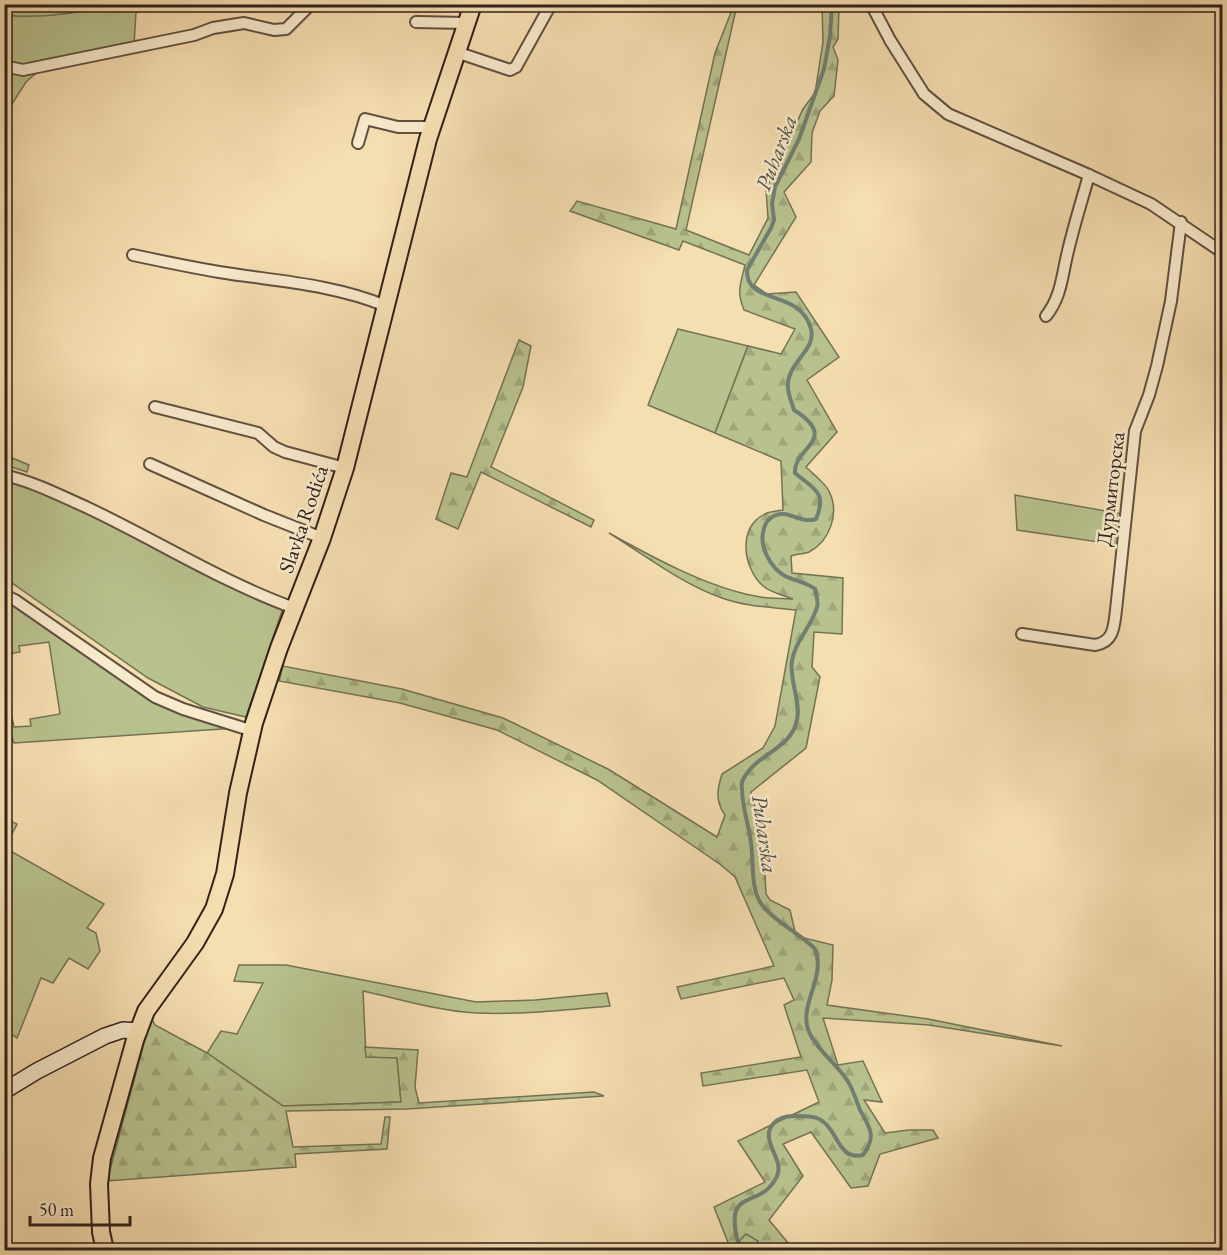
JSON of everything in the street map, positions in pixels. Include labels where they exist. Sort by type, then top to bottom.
[{"type":"main road","name":"Slavka Rodića","points":[[105,1251],[99,1205],[101,1167],[139,1030],[147,1011],[195,943],[214,909],[225,873],[238,793],[253,731],[279,648],[322,538],[345,468],[432,127],[473,4]]},
{"type":"main road","points":[[4,1091],[105,1036],[123,1030],[139,1030]]},
{"type":"street","points":[[4,66],[23,70],[213,28],[244,24],[280,30],[286,28],[311,4]]},
{"type":"street","points":[[456,52],[510,70],[516,67],[551,4]]},
{"type":"street","points":[[871,4],[890,40],[924,93],[948,114],[1151,204],[1181,222],[1222,252]]},
{"type":"street","points":[[416,22],[466,23]]},
{"type":"street","points":[[358,143],[365,120],[398,127],[432,127]]},
{"type":"street","points":[[1046,316],[1055,302],[1062,283],[1067,255],[1089,175]]},
{"type":"street","name":"Дурмиторска","points":[[1022,634],[1095,645],[1102,644],[1112,635],[1135,431],[1157,366],[1171,301],[1181,222]]},
{"type":"street","points":[[133,255],[218,272],[310,285],[368,298],[386,306]]},
{"type":"street","points":[[155,407],[258,434],[274,447],[285,452],[345,468]]},
{"type":"street","points":[[150,464],[322,538]]},
{"type":"street","points":[[4,475],[28,480],[122,524],[258,595],[294,608]]},
{"type":"street","points":[[4,595],[15,600],[155,697],[183,709],[253,731]]},
{"type":"green space","points":[[5,4],[109,5],[70,13],[32,16],[5,15]]},
{"type":"green space","points":[[109,5],[182,5],[136,12],[134,45],[41,69],[26,82],[5,115],[5,15],[57,15]]},
{"type":"green space","points":[[734,5],[737,5],[686,230],[749,255],[768,218],[766,189],[803,109],[815,93],[823,42],[822,5],[839,5],[838,39],[833,47],[838,60],[834,96],[820,111],[812,133],[811,162],[784,192],[796,217],[754,285],[767,294],[796,292],[839,357],[807,380],[837,432],[806,467],[829,491],[833,508],[831,526],[823,541],[816,547],[809,552],[791,556],[792,573],[843,578],[842,634],[814,632],[812,667],[820,677],[806,748],[751,792],[763,836],[766,894],[770,900],[790,910],[796,936],[833,945],[832,980],[827,1005],[928,1019],[1062,1046],[929,1025],[823,1018],[838,1065],[863,1061],[882,1102],[864,1100],[885,1133],[933,1130],[938,1138],[880,1154],[868,1186],[851,1188],[811,1132],[783,1144],[803,1176],[769,1220],[794,1250],[761,1250],[758,1241],[746,1234],[739,1241],[746,1250],[731,1250],[714,1207],[765,1182],[738,1141],[819,1102],[807,1070],[703,1086],[701,1073],[801,1057],[784,1005],[794,1000],[784,978],[681,999],[677,987],[774,966],[735,877],[597,780],[497,730],[400,703],[279,681],[283,666],[402,689],[503,718],[608,769],[717,837],[725,815],[718,795],[722,774],[763,748],[775,726],[796,610],[741,603],[707,592],[678,577],[609,533],[661,561],[718,586],[760,597],[793,599],[763,586],[751,569],[746,548],[750,528],[756,520],[767,513],[783,510],[781,461],[715,433],[748,346],[781,354],[795,329],[744,310],[740,292],[745,265],[683,241],[679,250],[570,211],[577,201],[676,229],[715,53]]},
{"type":"green space","points":[[678,329],[748,346],[715,433],[648,405]]},
{"type":"green space","points":[[519,340],[531,346],[523,387],[491,467],[594,520],[591,527],[481,472],[458,529],[436,519],[451,473],[467,477]]},
{"type":"green space","points":[[5,455],[29,465],[27,472],[5,465]]},
{"type":"green space","points":[[5,474],[284,605],[246,717],[203,707],[148,678],[5,578]]},
{"type":"green space","points":[[1015,495],[1123,514],[1119,545],[1017,530]]},
{"type":"green space","points":[[13,602],[156,701],[237,728],[14,743],[5,719],[4,680],[14,727],[31,726],[30,719],[60,714],[49,642],[19,646],[20,652],[9,654],[5,633],[5,604]]},
{"type":"green space","points":[[4,818],[17,824],[5,848],[104,904],[87,928],[96,933],[100,951],[88,969],[69,958],[53,983],[41,978],[17,1038],[5,1029]]},
{"type":"green space","points":[[239,965],[286,965],[476,1002],[535,1000],[607,993],[610,1006],[526,1013],[476,1013],[433,1007],[363,991],[366,1057],[397,1057],[401,1102],[283,1106],[207,1053],[221,1031],[237,1034],[263,983],[234,981]]},
{"type":"green space","points":[[151,1017],[155,1025],[207,1053],[283,1106],[401,1102],[397,1058],[366,1057],[365,1047],[418,1050],[415,1087],[419,1103],[594,1092],[604,1096],[407,1109],[286,1111],[293,1147],[381,1144],[385,1117],[390,1117],[387,1149],[295,1154],[296,1167],[107,1181]]},
{"type":"green space","points":[[746,1233],[758,1241],[761,1250],[746,1250],[739,1241]]},
{"type":"waterway","name":"Puharska","points":[[740,1250],[735,1229],[735,1215],[738,1206],[770,1187],[779,1170],[769,1137],[769,1130],[775,1122],[791,1116],[817,1118],[830,1128],[842,1148],[854,1156],[863,1155],[871,1137],[869,1127],[849,1083],[814,1040],[807,1024],[807,1013],[817,971],[818,960],[815,949],[774,918],[758,899],[742,785],[743,779],[751,768],[782,744],[794,730],[798,713],[792,661],[796,647],[818,605],[815,589],[785,576],[775,568],[763,545],[765,524],[773,516],[786,514],[810,520],[816,519],[819,510],[820,502],[816,491],[795,473],[796,464],[811,443],[814,429],[794,410],[788,387],[792,371],[810,344],[811,329],[805,316],[796,308],[755,289],[749,281],[747,270],[771,228],[774,220],[772,204],[775,187],[799,139],[824,69],[830,36],[832,4]]}]
